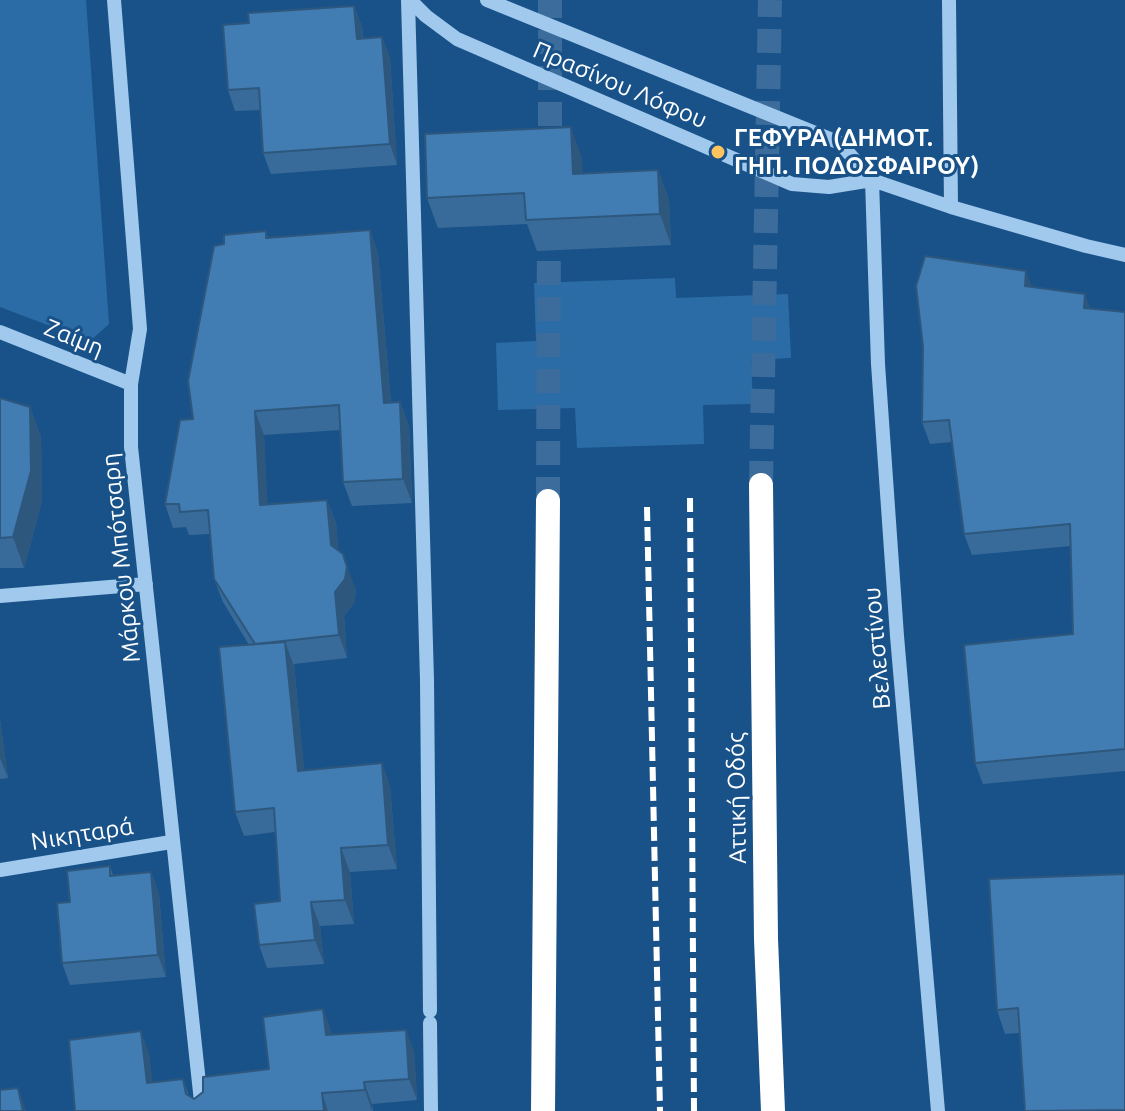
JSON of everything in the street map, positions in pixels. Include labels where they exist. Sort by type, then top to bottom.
[{"type":"highway","name":"Αττική Οδός","points":[[761,485],[766,939],[773,1111]]},
{"type":"highway","points":[[543,1111],[548,501]]},
{"type":"street","name":"Μάρκου Μπότσαρη","points":[[114,0],[140,329],[131,384],[131,447],[202,1111]]},
{"type":"street","name":"Πρασίνου Λόφου","points":[[409,0],[457,39],[792,184],[829,187],[872,180],[951,207],[1125,255]]},
{"type":"street","points":[[409,0],[427,680],[431,1111]]},
{"type":"street","name":"Πρασίνου Λόφου","points":[[487,0],[840,143],[872,180]]},
{"type":"street","points":[[949,0],[951,207]]},
{"type":"street","name":"Βελεστίνου","points":[[872,180],[882,424],[938,1111]]},
{"type":"street","name":"Ζαίμη","points":[[0,332],[131,384]]},
{"type":"street","points":[[0,596],[146,584]]},
{"type":"street","name":"Νικηταρά","points":[[0,870],[171,842]]},
{"type":"shaded area","points":[[0,0],[86,0],[109,324],[90,341],[0,307]]},
{"type":"shaded area","points":[[675,278],[676,298],[788,294],[791,358],[751,360],[753,404],[703,405],[704,444],[577,448],[575,408],[498,410],[496,343],[536,341],[534,283]]},
{"type":"building","points":[[354,6],[357,39],[382,37],[390,144],[263,153],[259,88],[228,90],[223,25],[249,23],[248,13]]},
{"type":"building","points":[[571,127],[573,174],[658,170],[660,214],[526,220],[524,193],[427,198],[425,134]]},
{"type":"building","points":[[370,230],[384,403],[400,402],[403,479],[343,482],[339,405],[255,411],[260,505],[327,500],[331,545],[343,554],[347,567],[345,579],[335,592],[339,635],[255,644],[214,579],[208,510],[180,512],[179,504],[165,504],[180,420],[193,419],[188,381],[214,246],[224,244],[224,235],[266,231],[266,238]]},
{"type":"building","points":[[925,256],[1026,271],[1025,286],[1085,294],[1084,308],[1125,312],[1125,749],[975,763],[964,645],[1073,634],[1070,524],[964,534],[949,420],[922,422],[923,347],[916,286]]},
{"type":"building","points":[[0,398],[30,407],[31,471],[13,537],[0,538]]},
{"type":"building","points":[[285,642],[298,771],[382,763],[388,845],[341,848],[345,900],[311,902],[315,940],[259,945],[254,904],[280,901],[274,808],[235,812],[219,647]]},
{"type":"building","points":[[110,866],[110,876],[151,872],[158,955],[62,963],[57,903],[70,902],[67,871]]},
{"type":"building","points":[[1125,874],[1125,1110],[1025,1111],[1018,1008],[997,1010],[989,879]]},
{"type":"building","points":[[323,1009],[326,1035],[406,1030],[409,1079],[364,1082],[365,1090],[322,1093],[324,1111],[75,1111],[69,1040],[141,1031],[147,1083],[183,1079],[186,1094],[194,1099],[203,1092],[203,1077],[269,1069],[263,1017]]},
{"type":"building","points":[[18,1088],[23,1111],[0,1111],[0,1090]]},
{"type":"tunnel","points":[[550,0],[550,162]]},
{"type":"tunnel","points":[[761,485],[770,0]]},
{"type":"tunnel","points":[[548,501],[549,218]]},
{"type":"railway","points":[[690,498],[694,1111]]},
{"type":"railway","points":[[647,507],[660,1111]]},
{"type":"place","name":"ΓΕΦΥΡΑ (ΔΗΜΟΤ. ΓΗΠ. ΠΟΔΟΣΦΑΙΡΟΥ)","points":[[718,152]]}]
